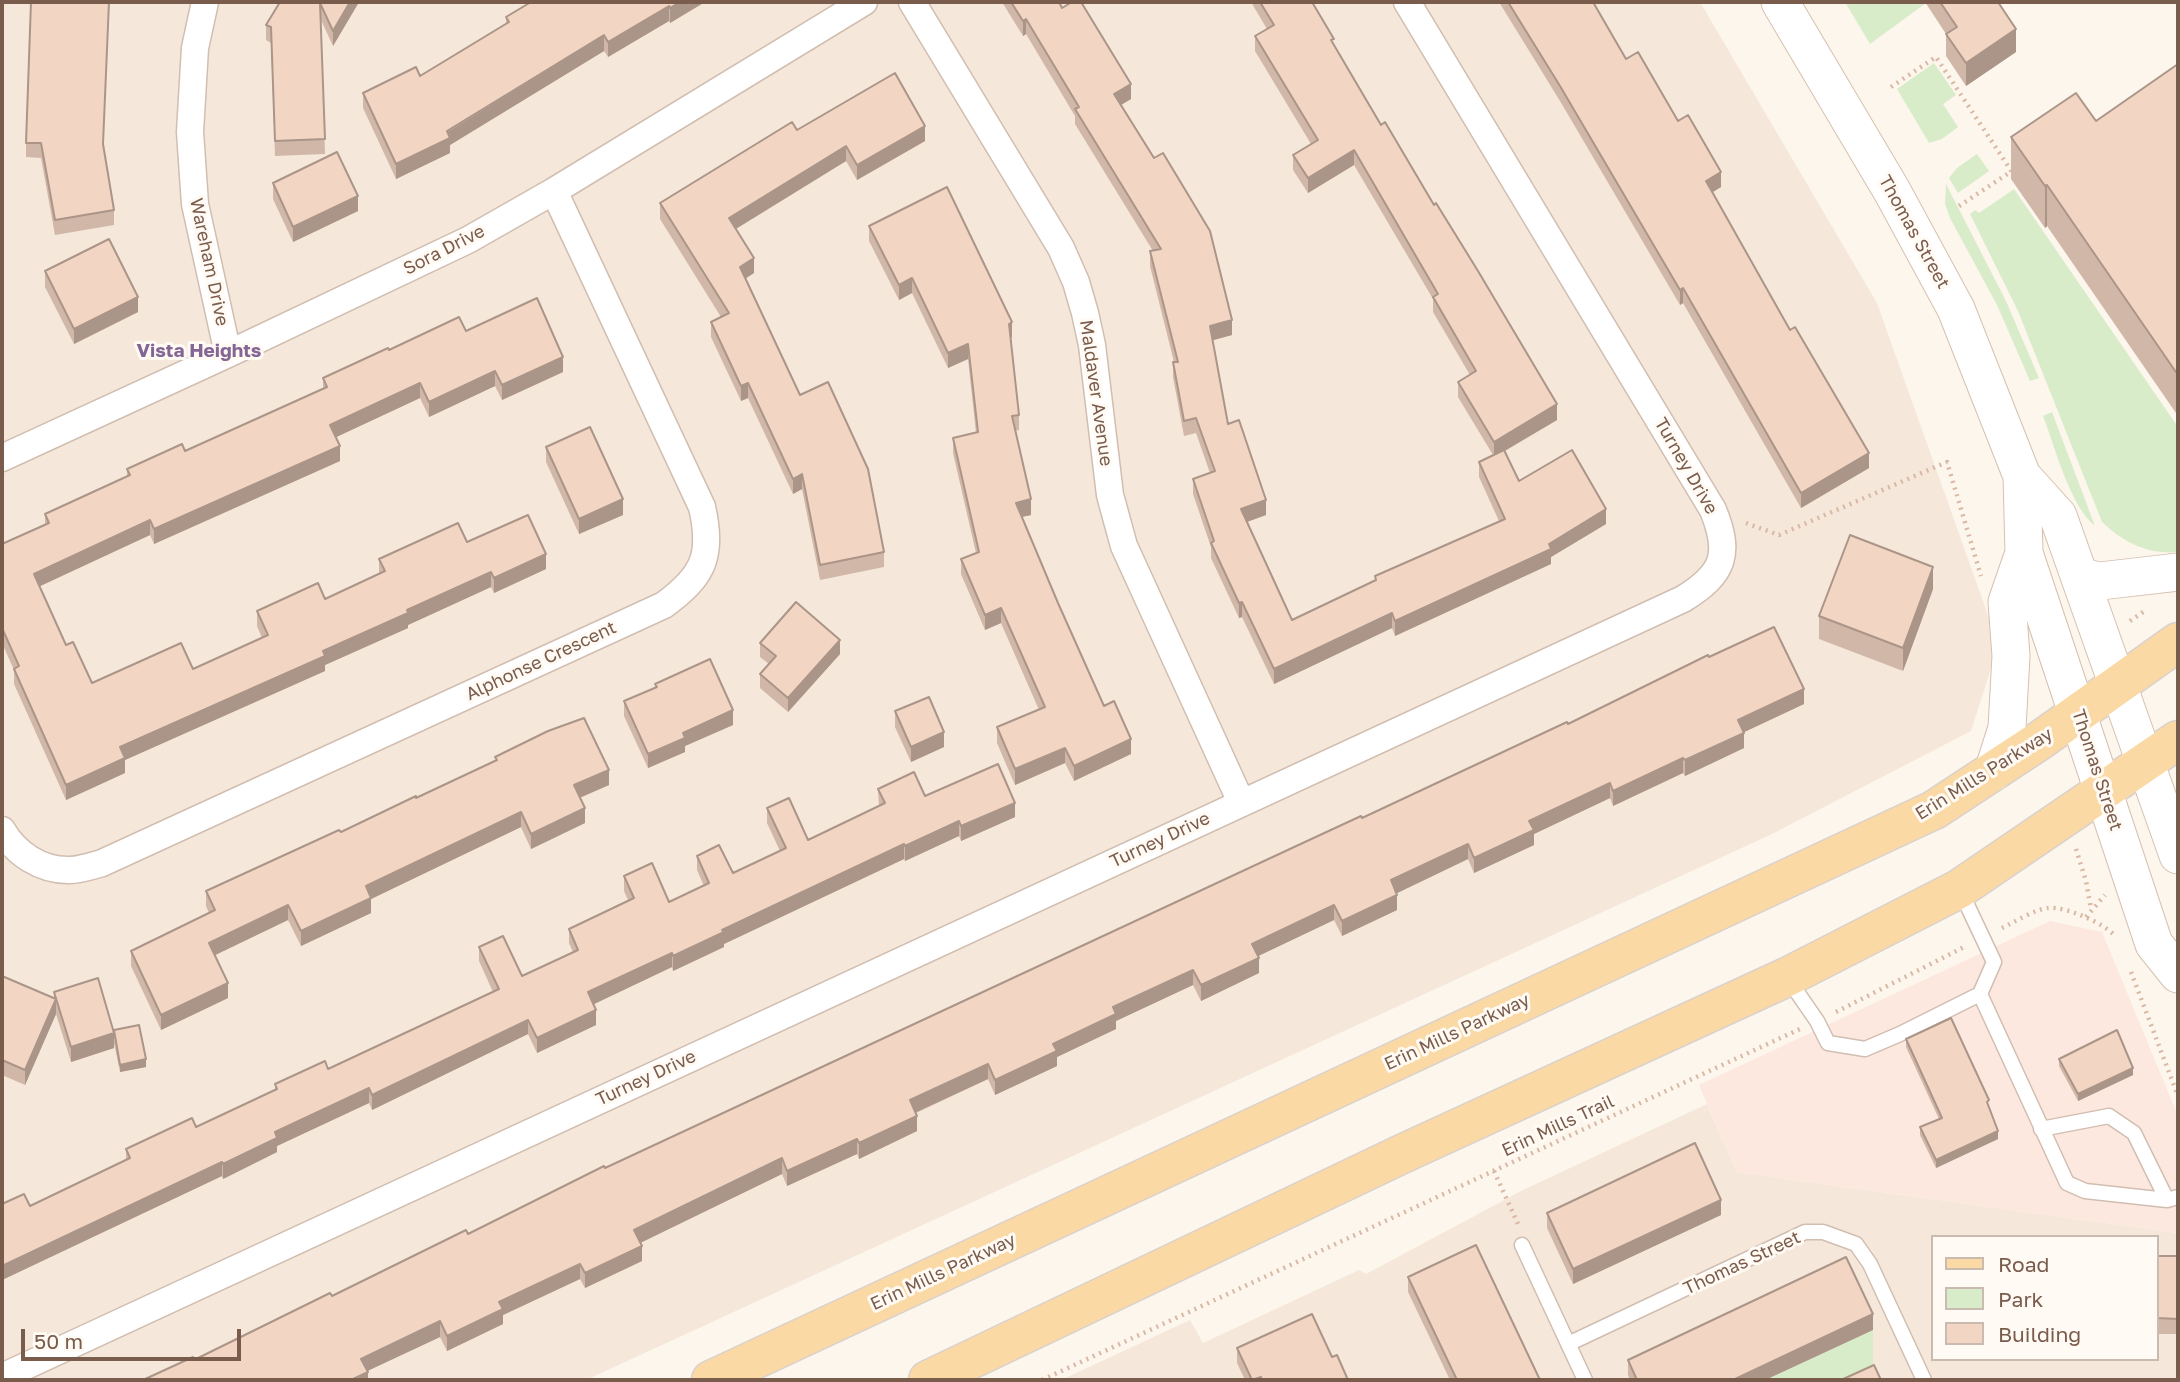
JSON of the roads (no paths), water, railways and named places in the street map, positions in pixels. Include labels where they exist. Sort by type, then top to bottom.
[{"type":"main road","name":"Erin Mills Parkway","points":[[711,1380],[1934,810],[1993,772],[2178,642]]},
{"type":"main road","points":[[928,1380],[1389,1160],[1787,977],[1959,889],[2178,740]]},
{"type":"street","name":"Wareham Drive","points":[[205,2],[195,48],[190,132],[195,204],[229,354]]},
{"type":"street","name":"Sora Drive","points":[[2,458],[468,240],[554,191],[864,2]]},
{"type":"street","name":"Maldaver Avenue","points":[[912,2],[1061,248],[1076,282],[1092,345],[1110,495],[1124,546],[1241,802]]},
{"type":"street","name":"Turney Drive","points":[[2,1377],[1704,586],[1717,571],[1722,554],[1722,533],[1713,510],[1407,2]]},
{"type":"street","name":"Thomas Street","points":[[1780,2],[1892,191],[1956,309],[2022,476],[2024,553],[2154,944],[2178,974]]},
{"type":"street","name":"Alphonse Crescent","points":[[2,830],[17,852],[39,864],[69,870],[102,863],[664,605],[686,589],[700,568],[707,545],[702,507],[554,191]]},
{"type":"street","name":"Thomas Street","points":[[2022,476],[2058,516],[2178,855]]},
{"type":"street","points":[[1993,772],[2007,728],[2011,656],[2007,602],[2024,553]]},
{"type":"street","points":[[2080,577],[2101,582],[2178,572]]},
{"type":"lane","points":[[1787,977],[1817,1021],[1828,1043],[1865,1049],[1980,994],[1994,962],[1959,889]]},
{"type":"lane","points":[[1980,994],[2067,1183],[2085,1191],[2173,1198]]},
{"type":"lane","points":[[2041,1129],[2109,1116],[2134,1133],[2173,1198]]},
{"type":"lane","name":"Thomas Street","points":[[1568,1344],[1805,1233],[1823,1232],[1856,1244],[1870,1264],[1924,1380]]},
{"type":"lane","points":[[1522,1245],[1585,1380]]},
{"type":"district","name":"Vista Heights","points":[[199,351]]}]
